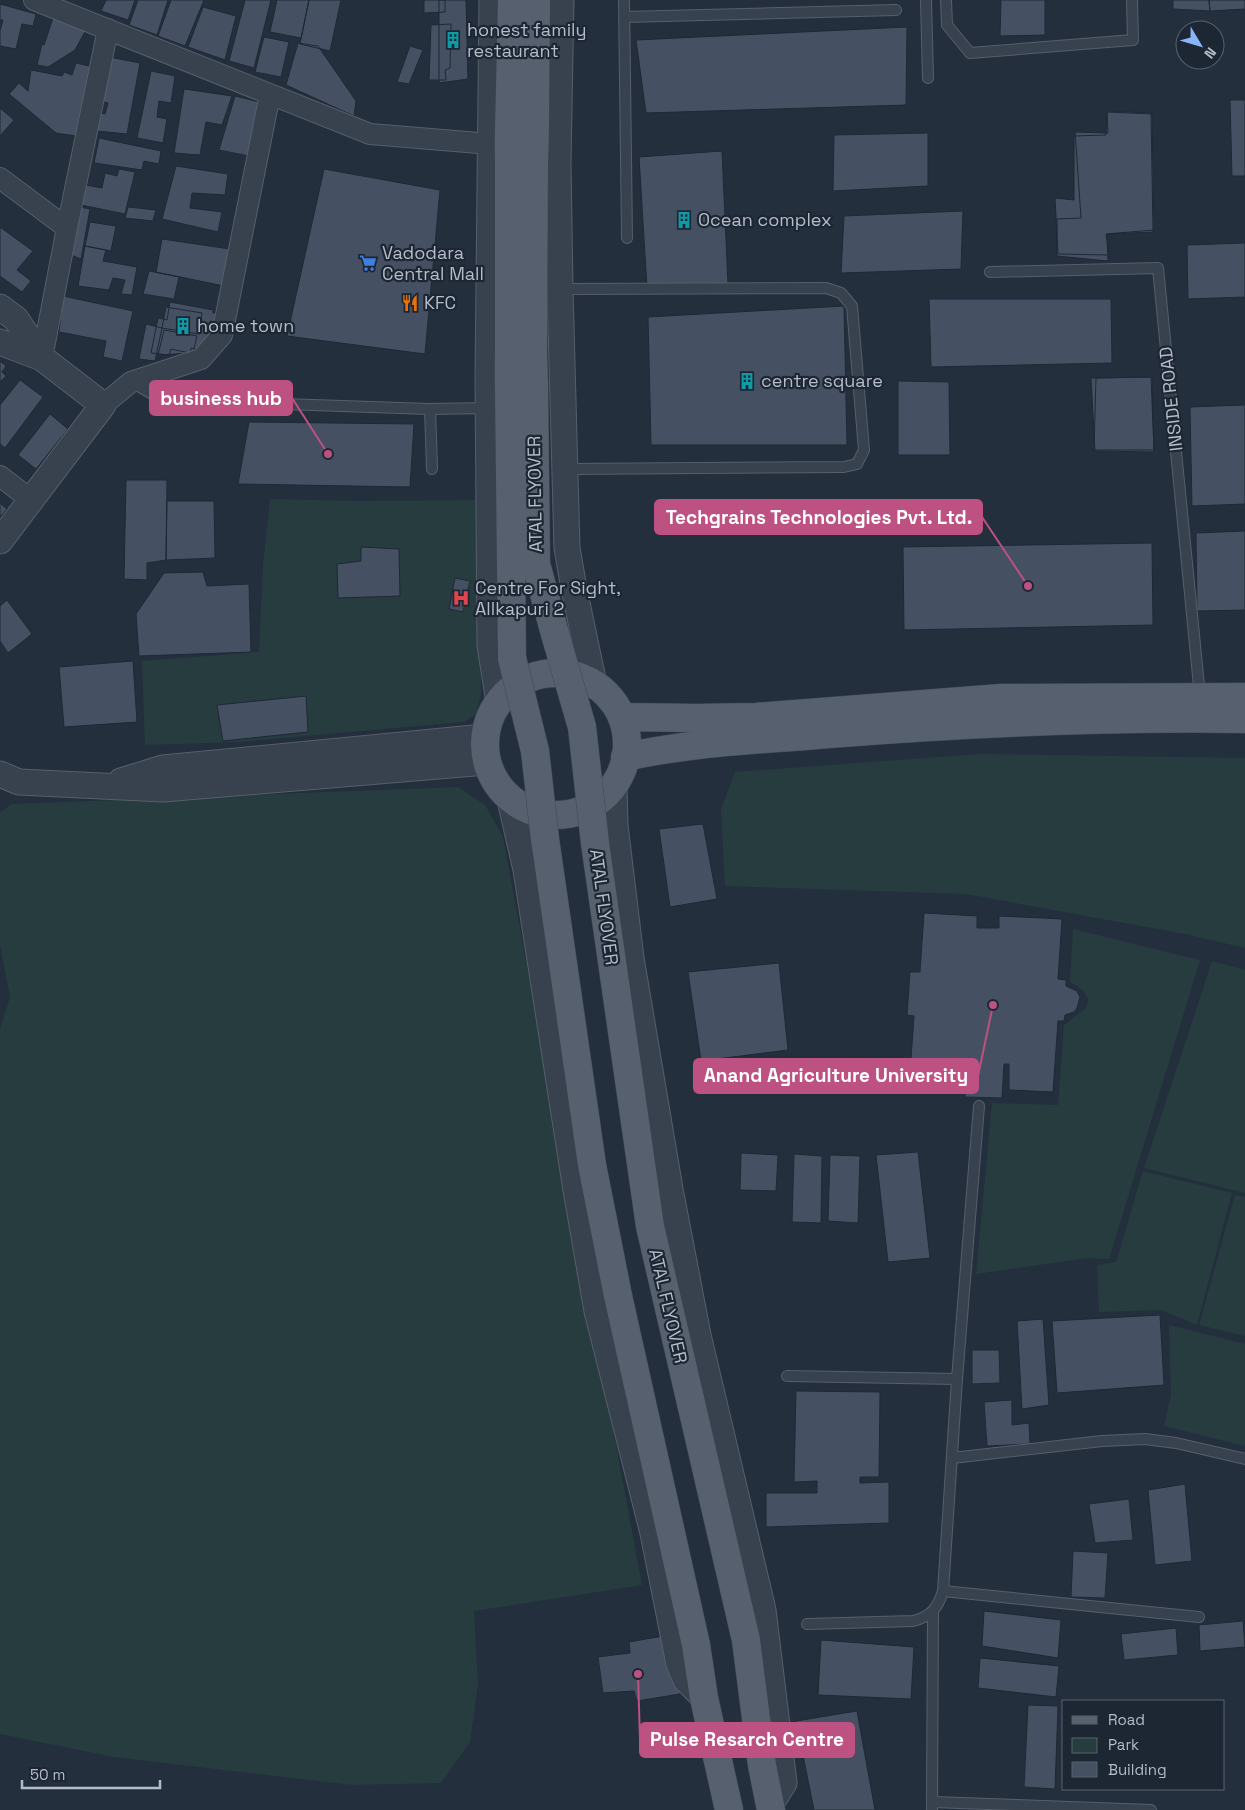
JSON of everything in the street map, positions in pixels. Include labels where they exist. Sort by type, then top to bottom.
[{"type":"main road","name":"ATAL FLYOVER","points":[[512,0],[509,130],[508,407],[512,658],[535,751],[545,839],[592,1165],[618,1296],[696,1645],[704,1698],[730,1810]]},
{"type":"main road","name":"ATAL FLYOVER","points":[[536,0],[532,303],[536,564],[582,727],[604,911],[650,1226],[746,1640],[762,1765],[771,1808]]},
{"type":"main road","points":[[548,673],[572,674],[594,684],[612,700],[622,717],[628,743],[624,766],[614,787],[597,803],[576,813],[553,816],[530,812],[510,800],[495,783],[485,750],[491,714],[499,703],[505,694],[525,680],[548,673]]},
{"type":"main road","points":[[625,757],[696,745],[915,716],[1001,698],[1245,697]]},
{"type":"main road","points":[[622,717],[915,716],[1245,719]]},
{"type":"street","points":[[34,0],[70,7],[108,29],[370,134],[491,144],[558,142]]},
{"type":"street","points":[[492,0],[488,378],[490,645],[499,703]]},
{"type":"street","points":[[561,0],[558,142],[564,469],[568,548],[574,589],[594,684]]},
{"type":"street","points":[[42,358],[108,29]]},
{"type":"street","points":[[0,541],[103,405],[131,382],[201,359],[222,336],[270,94]]},
{"type":"street","points":[[0,178],[67,228]]},
{"type":"street","points":[[0,307],[16,319],[42,358]]},
{"type":"street","points":[[0,342],[42,358],[103,405]]},
{"type":"street","points":[[488,378],[561,362]]},
{"type":"street","points":[[0,476],[31,500]]},
{"type":"street","points":[[0,774],[19,782],[163,789],[485,750]]},
{"type":"street","points":[[614,787],[615,825],[631,958],[670,1189],[698,1335],[763,1610],[784,1784],[771,1808]]},
{"type":"street","points":[[510,800],[526,870],[597,1311],[653,1533],[679,1664],[686,1680],[704,1698]]},
{"type":"lane","points":[[624,0],[627,238]]},
{"type":"lane","points":[[926,0],[928,78]]},
{"type":"lane","points":[[946,0],[947,25],[970,53],[1132,40],[1132,0]]},
{"type":"lane","points":[[624,17],[896,10]]},
{"type":"lane","name":"INSIDE ROAD","points":[[990,272],[1158,268],[1200,697]]},
{"type":"lane","points":[[560,289],[826,288],[841,293],[852,306],[864,450],[858,464],[844,467],[564,469]]},
{"type":"lane","points":[[131,382],[163,400],[430,409],[488,408]]},
{"type":"lane","points":[[430,409],[432,469]]},
{"type":"lane","points":[[807,1624],[913,1621],[924,1618],[940,1602],[943,1591],[957,1379],[979,1106]]},
{"type":"lane","points":[[787,1376],[957,1379]]},
{"type":"lane","points":[[952,1458],[1109,1440],[1145,1439],[1176,1443],[1245,1459]]},
{"type":"lane","points":[[943,1591],[1199,1617]]},
{"type":"lane","points":[[933,1611],[932,1806],[1151,1810]]},
{"type":"green space","points":[[270,499],[358,501],[479,500],[481,694],[476,714],[464,722],[238,742],[145,745],[142,661],[259,652],[263,566]]},
{"type":"green space","points":[[980,754],[1245,758],[1245,948],[1185,934],[966,894],[725,886],[721,809],[735,772]]},
{"type":"green space","points":[[458,787],[485,805],[503,837],[642,1585],[474,1611],[478,1684],[470,1742],[441,1783],[352,1785],[114,1757],[0,1734],[0,1029],[10,997],[0,945],[0,812],[12,804]]},
{"type":"green space","points":[[1073,929],[1200,960],[1109,1259],[1088,1258],[976,1274],[992,1103],[1058,1105],[1064,1025],[1086,1008],[1088,999],[1083,990],[1070,982]]},
{"type":"green space","points":[[1212,961],[1245,970],[1245,1193],[1144,1168]]},
{"type":"green space","points":[[1143,1171],[1232,1193],[1197,1325],[1161,1310],[1099,1312],[1097,1265],[1116,1262]]},
{"type":"green space","points":[[1235,1195],[1245,1197],[1245,1336],[1199,1325]]},
{"type":"green space","points":[[1169,1325],[1245,1344],[1245,1446],[1164,1426],[1171,1395]]},
{"type":"building","points":[[106,0],[135,0],[128,20],[101,11]]},
{"type":"building","points":[[138,0],[168,0],[157,35],[129,25]]},
{"type":"building","points":[[171,0],[204,0],[185,46],[158,36]]},
{"type":"building","points":[[245,0],[271,0],[254,68],[229,61]]},
{"type":"building","points":[[277,0],[309,0],[301,38],[270,32]]},
{"type":"building","points":[[309,0],[341,0],[330,51],[300,44]]},
{"type":"building","points":[[424,0],[445,0],[445,12],[424,13]]},
{"type":"building","name":"honest family restaurant","points":[[439,0],[466,0],[468,79],[439,83]]},
{"type":"building","points":[[1001,0],[1045,0],[1045,35],[1000,36]]},
{"type":"building","points":[[1173,0],[1209,0],[1210,11],[1173,9]]},
{"type":"building","points":[[1209,0],[1245,0],[1245,9],[1210,11]]},
{"type":"building","points":[[0,4],[36,14],[33,26],[22,24],[16,49],[0,46],[0,31],[3,20],[0,20]]},
{"type":"building","points":[[203,7],[236,16],[225,60],[188,47]]},
{"type":"building","points":[[54,15],[87,28],[75,50],[48,67],[37,65],[42,44],[44,45]]},
{"type":"building","points":[[451,24],[450,68],[445,70],[446,80],[429,80],[431,25]]},
{"type":"building","points":[[907,27],[906,105],[646,113],[636,40]]},
{"type":"building","points":[[264,37],[289,42],[281,77],[255,72]]},
{"type":"building","points":[[298,43],[318,46],[356,101],[354,116],[286,85]]},
{"type":"building","points":[[410,46],[423,50],[409,84],[397,82]]},
{"type":"building","points":[[109,57],[140,63],[127,134],[97,131],[100,113],[105,114],[108,103],[103,102]]},
{"type":"building","points":[[76,63],[94,67],[76,136],[56,133],[9,94],[19,83],[28,91],[31,70],[62,76],[64,72],[72,75]]},
{"type":"building","points":[[151,71],[175,76],[171,103],[159,101],[157,117],[167,119],[163,143],[137,138]]},
{"type":"building","points":[[184,89],[232,96],[222,125],[206,122],[200,155],[174,153]]},
{"type":"building","points":[[235,96],[259,102],[249,156],[219,150]]},
{"type":"building","points":[[1230,100],[1245,100],[1245,176],[1232,176]]},
{"type":"building","points":[[0,108],[14,120],[0,136]]},
{"type":"building","points":[[1107,111],[1151,113],[1153,232],[1107,234],[1108,261],[1057,256],[1057,219],[1081,218],[1075,132],[1108,133]]},
{"type":"building","points":[[1107,112],[1152,114],[1154,230],[1106,234],[1109,255],[1058,254],[1055,198],[1074,200],[1074,136],[1106,135]]},
{"type":"building","points":[[928,133],[928,186],[833,191],[834,135]]},
{"type":"building","points":[[99,138],[161,151],[159,164],[144,161],[142,170],[94,163]]},
{"type":"building","name":"Ocean complex","points":[[722,151],[728,284],[647,288],[639,157]]},
{"type":"building","points":[[176,166],[228,174],[225,195],[192,193],[190,208],[222,212],[218,232],[162,219]]},
{"type":"building","points":[[119,169],[135,172],[125,214],[76,204],[80,184],[102,188],[105,173],[117,176]]},
{"type":"building","name":"Vadodara Central Mall","points":[[324,169],[440,190],[425,354],[287,336]]},
{"type":"building","points":[[75,206],[90,209],[81,259],[71,255]]},
{"type":"building","points":[[128,207],[156,210],[153,221],[125,218]]},
{"type":"building","points":[[963,211],[961,269],[841,273],[844,216]]},
{"type":"building","points":[[90,222],[116,226],[111,251],[85,246]]},
{"type":"building","points":[[0,227],[33,251],[17,270],[31,281],[22,292],[0,276]]},
{"type":"building","points":[[162,239],[230,249],[224,286],[156,272]]},
{"type":"building","points":[[1245,243],[1245,297],[1188,299],[1187,245]]},
{"type":"building","points":[[85,246],[106,250],[103,261],[137,267],[132,295],[121,294],[125,280],[113,278],[109,290],[78,286]]},
{"type":"building","points":[[149,271],[179,277],[174,299],[143,294]]},
{"type":"building","points":[[63,296],[133,311],[122,361],[103,357],[106,341],[59,332]]},
{"type":"building","points":[[929,299],[1111,299],[1112,363],[931,367]]},
{"type":"building","name":"home town","points":[[170,302],[213,310],[213,313],[217,313],[215,322],[210,321],[208,330],[213,331],[205,347],[199,346],[199,350],[191,348],[190,353],[171,349],[169,355],[151,353],[158,318],[167,320]]},
{"type":"building","name":"centre square","points":[[844,306],[847,445],[651,445],[648,317]]},
{"type":"building","points":[[166,307],[202,313],[199,334],[162,328]]},
{"type":"building","points":[[146,324],[162,328],[155,361],[139,359]]},
{"type":"building","points":[[164,330],[197,336],[193,353],[158,355]]},
{"type":"building","points":[[0,361],[6,366],[2,372],[6,376],[0,382]]},
{"type":"building","points":[[1151,377],[1154,452],[1095,451],[1091,378]]},
{"type":"building","points":[[1152,377],[1154,450],[1094,450],[1096,378]]},
{"type":"building","points":[[20,380],[43,397],[5,448],[0,444],[0,405]]},
{"type":"building","points":[[898,381],[949,382],[950,455],[898,455]]},
{"type":"building","points":[[1245,405],[1245,504],[1192,506],[1190,407]]},
{"type":"building","points":[[50,414],[68,429],[36,469],[18,455]]},
{"type":"building","points":[[249,422],[414,424],[410,487],[238,484]]},
{"type":"building","points":[[126,480],[167,480],[166,560],[147,563],[147,580],[124,579]]},
{"type":"building","points":[[167,501],[214,501],[215,558],[166,560]]},
{"type":"building","points":[[0,503],[7,509],[0,517]]},
{"type":"building","points":[[1245,531],[1245,610],[1197,611],[1196,533]]},
{"type":"building","points":[[1152,543],[1153,625],[904,630],[903,547]]},
{"type":"building","points":[[361,547],[399,549],[400,596],[338,598],[337,564],[361,561]]},
{"type":"building","points":[[203,572],[207,586],[249,584],[251,652],[139,656],[136,614],[164,573]]},
{"type":"building","points":[[455,578],[470,581],[463,612],[449,609]]},
{"type":"building","points":[[7,600],[32,634],[8,653],[0,641],[0,606]]},
{"type":"building","points":[[133,661],[137,722],[64,727],[59,667]]},
{"type":"building","points":[[306,696],[308,732],[223,741],[217,705]]},
{"type":"building","points":[[703,824],[717,899],[670,907],[659,829]]},
{"type":"building","points":[[924,913],[977,916],[977,928],[999,928],[999,916],[1062,919],[1058,979],[1066,980],[1066,986],[1077,991],[1080,997],[1074,1012],[1065,1015],[1064,1021],[1058,1021],[1053,1092],[1009,1090],[1009,1064],[1004,1064],[1002,1098],[965,1097],[966,1060],[959,1060],[959,1089],[909,1086],[914,1016],[907,1015],[910,972],[920,972]]},
{"type":"building","points":[[779,963],[788,1050],[701,1061],[688,972]]},
{"type":"building","points":[[918,1152],[930,1258],[888,1262],[876,1155]]},
{"type":"building","points":[[741,1153],[778,1155],[776,1191],[740,1190]]},
{"type":"building","points":[[794,1154],[822,1156],[821,1223],[792,1222]]},
{"type":"building","points":[[830,1155],[860,1156],[858,1223],[828,1221]]},
{"type":"building","points":[[1160,1315],[1164,1385],[1057,1393],[1052,1321]]},
{"type":"building","points":[[1043,1319],[1049,1405],[1022,1409],[1017,1321]]},
{"type":"building","points":[[972,1350],[999,1350],[1000,1383],[972,1384]]},
{"type":"building","points":[[796,1391],[880,1392],[879,1477],[860,1477],[860,1483],[889,1482],[889,1523],[766,1527],[766,1493],[817,1493],[817,1481],[794,1482]]},
{"type":"building","points":[[1012,1400],[1012,1425],[1029,1423],[1030,1444],[987,1446],[984,1402]]},
{"type":"building","points":[[1185,1484],[1192,1561],[1155,1565],[1148,1490]]},
{"type":"building","points":[[1129,1499],[1133,1540],[1095,1543],[1089,1504]]},
{"type":"building","points":[[1073,1551],[1108,1553],[1105,1598],[1071,1597]]},
{"type":"building","points":[[984,1611],[1061,1620],[1058,1658],[982,1646]]},
{"type":"building","points":[[1243,1621],[1245,1647],[1200,1651],[1199,1625]]},
{"type":"building","points":[[1176,1628],[1178,1655],[1124,1660],[1121,1634]]},
{"type":"building","points":[[669,1635],[680,1694],[637,1701],[634,1691],[603,1693],[598,1657],[630,1653],[629,1642]]},
{"type":"building","points":[[821,1640],[914,1647],[911,1699],[818,1695]]},
{"type":"building","points":[[980,1658],[1059,1666],[1056,1697],[978,1688]]},
{"type":"building","points":[[1028,1705],[1058,1706],[1055,1789],[1024,1787]]},
{"type":"building","points":[[857,1711],[875,1810],[814,1810],[796,1721]]},
{"type":"place","name":"honest family restaurant","points":[[453,40]]},
{"type":"place","name":"Ocean complex","points":[[684,220]]},
{"type":"place","name":"Vadodara Central Mall","points":[[368,263]]},
{"type":"place","name":"KFC","points":[[410,303]]},
{"type":"place","name":"home town","points":[[183,326]]},
{"type":"place","name":"centre square","points":[[747,381]]},
{"type":"place","name":"business hub","points":[[328,454]]},
{"type":"place","name":"Techgrains Technologies Pvt. Ltd.","points":[[1028,586]]},
{"type":"place","name":"Centre For Sight, Allkapuri 2","points":[[461,598]]},
{"type":"place","name":"Anand Agriculture University","points":[[993,1005]]},
{"type":"place","name":"Pulse Resarch Centre","points":[[638,1674]]}]
